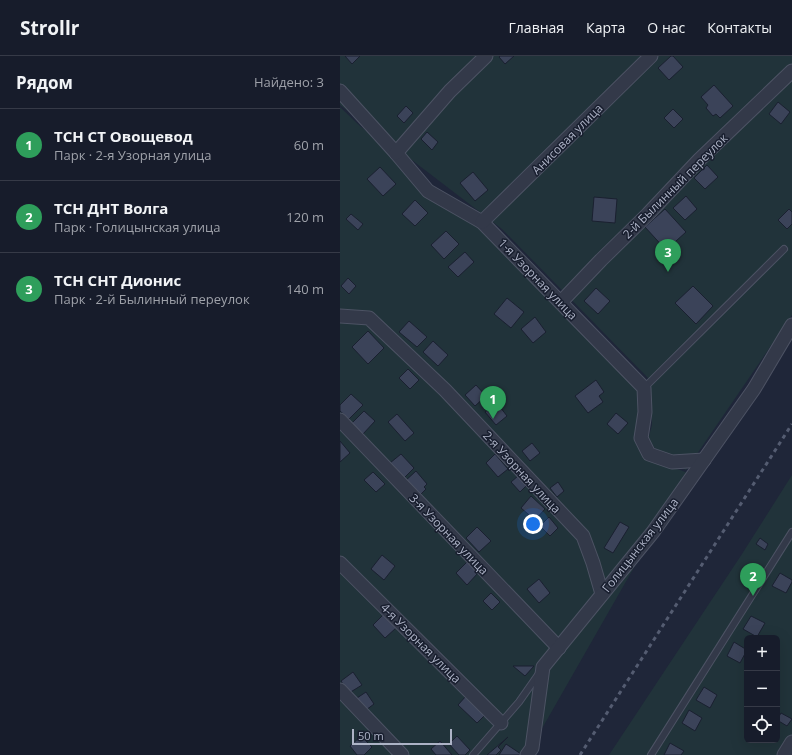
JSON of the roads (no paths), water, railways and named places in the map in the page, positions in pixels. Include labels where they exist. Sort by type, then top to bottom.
[{"type":"street","points":[[396,153],[450,91],[486,56]]},
{"type":"street","name":"Анисовая улица","points":[[482,222],[651,56]]},
{"type":"street","name":"2-й Былинный переулок","points":[[560,302],[648,214],[699,160],[792,71]]},
{"type":"street","name":"1-я Узорная улица","points":[[340,91],[428,191],[482,222],[644,388]]},
{"type":"street","name":"2-я Узорная улица","points":[[340,316],[369,318],[445,390],[583,536],[602,594]]},
{"type":"street","name":"Голицынская улица","points":[[543,667],[653,532],[754,389],[792,325]]},
{"type":"street","points":[[644,388],[645,412],[641,438],[649,454],[672,462],[704,460]]},
{"type":"street","name":"3-я Узорная улица","points":[[340,420],[558,648]]},
{"type":"street","name":"4-я Узорная улица","points":[[340,563],[501,723]]},
{"type":"street","points":[[527,755],[532,748],[543,667]]},
{"type":"street","points":[[340,690],[402,755]]},
{"type":"street","points":[[784,755],[792,742]]},
{"type":"lane","points":[[644,388],[784,248]]},
{"type":"lane","points":[[651,755],[792,532]]},
{"type":"lane","name":"Голицынская улица","points":[[473,755],[518,702],[543,667]]},
{"type":"railway","points":[[580,755],[792,424]]},
{"type":"place","name":"ТСН СНТ Дионис","points":[[668,272]]},
{"type":"place","name":"ТСН СТ Овощевод","points":[[493,419]]},
{"type":"place","name":"ТСН ДНТ Волга","points":[[753,596]]}]
